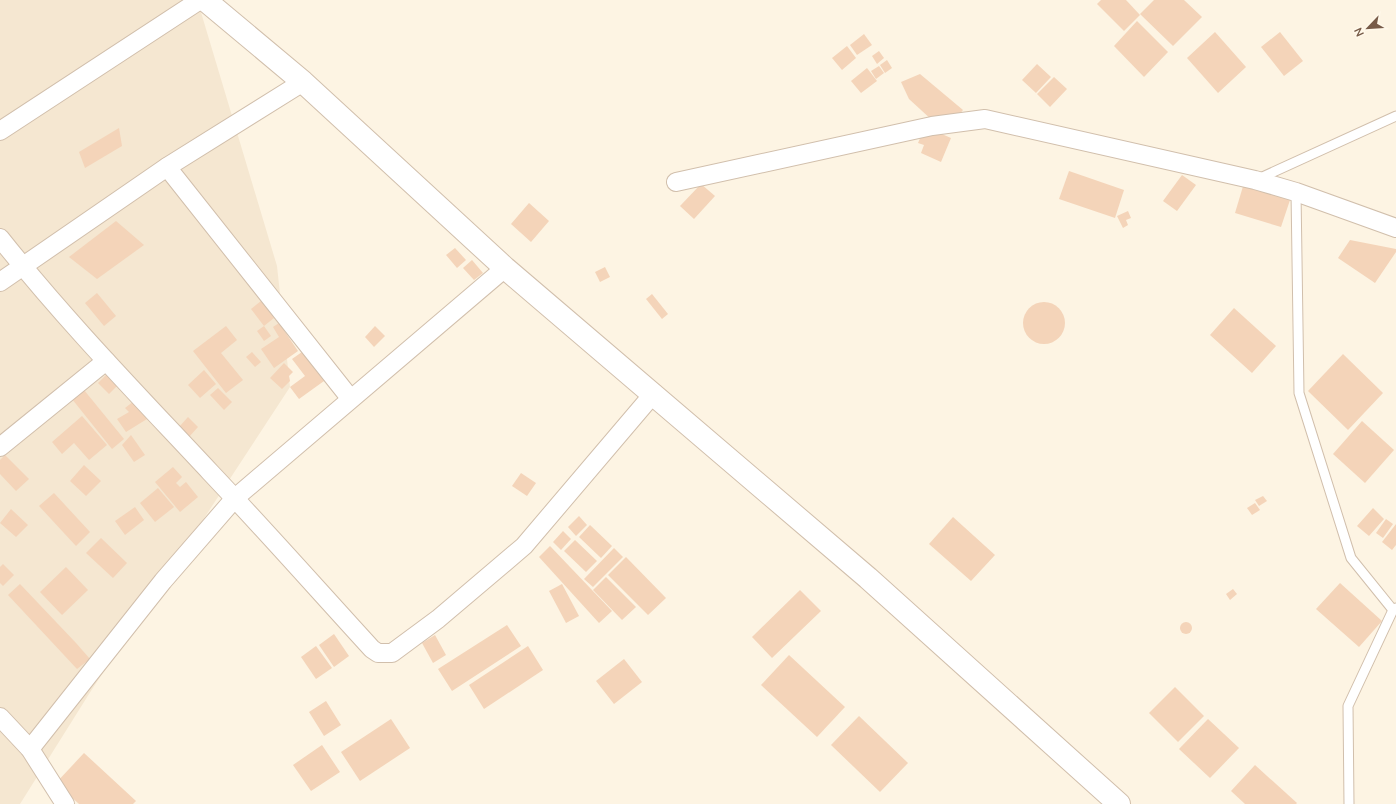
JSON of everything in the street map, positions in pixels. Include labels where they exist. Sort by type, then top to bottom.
[{"type":"street","points":[[0,131],[200,0]]},
{"type":"street","points":[[206,0],[303,82],[505,268],[654,394],[874,584],[1119,804]]},
{"type":"street","points":[[0,282],[167,167],[303,82]]},
{"type":"street","points":[[676,182],[932,126],[985,119],[1255,180],[1296,192],[1396,228]]},
{"type":"street","points":[[167,167],[350,398]]},
{"type":"street","points":[[0,238],[106,361],[235,498],[372,649],[378,653],[392,653],[438,619],[524,546],[654,394]]},
{"type":"street","points":[[30,749],[163,581],[235,498],[350,398],[505,268]]},
{"type":"street","points":[[0,447],[106,361]]},
{"type":"street","points":[[0,717],[30,749],[65,804]]},
{"type":"lane","points":[[1255,180],[1396,116]]},
{"type":"lane","points":[[1296,192],[1299,393],[1351,558],[1395,609],[1348,706],[1349,804]]},
{"type":"shaded area","points":[[0,0],[189,0],[200,9],[277,266],[290,387],[89,694],[20,804],[0,804]]},
{"type":"building","points":[[1101,0],[1126,0],[1140,15],[1124,31],[1097,4]]},
{"type":"building","points":[[1154,0],[1184,0],[1202,17],[1173,46],[1140,14]]},
{"type":"building","points":[[1137,21],[1168,52],[1144,77],[1114,46]]},
{"type":"building","points":[[1215,32],[1246,67],[1218,93],[1187,58]]},
{"type":"building","points":[[1280,32],[1303,61],[1284,76],[1261,47]]},
{"type":"building","points":[[864,34],[872,45],[857,55],[850,45]]},
{"type":"building","points":[[847,46],[856,58],[842,70],[832,58]]},
{"type":"building","points":[[879,51],[884,58],[877,64],[872,56]]},
{"type":"building","points":[[887,60],[892,68],[885,73],[880,65]]},
{"type":"building","points":[[1037,64],[1051,77],[1036,93],[1022,80]]},
{"type":"building","points":[[879,66],[884,73],[876,79],[871,71]]},
{"type":"building","points":[[867,68],[877,81],[861,93],[851,81]]},
{"type":"building","points":[[920,74],[963,110],[955,120],[933,121],[909,99],[901,82]]},
{"type":"building","points":[[1054,77],[1067,89],[1050,107],[1037,94]]},
{"type":"building","points":[[119,128],[122,146],[85,168],[79,152]]},
{"type":"building","points":[[928,128],[951,138],[941,162],[921,153],[924,145],[918,143],[921,136]]},
{"type":"building","points":[[1069,171],[1124,190],[1115,218],[1059,199]]},
{"type":"building","points":[[1182,175],[1196,185],[1177,211],[1163,201]]},
{"type":"building","points":[[1244,183],[1291,197],[1281,227],[1235,213]]},
{"type":"building","points":[[701,184],[715,196],[694,219],[680,206]]},
{"type":"building","points":[[529,203],[549,221],[531,242],[511,224]]},
{"type":"building","points":[[1128,211],[1131,218],[1126,220],[1128,225],[1123,228],[1117,216]]},
{"type":"building","points":[[116,221],[144,245],[97,279],[69,257]]},
{"type":"building","points":[[1350,240],[1396,249],[1396,252],[1375,283],[1338,258]]},
{"type":"building","points":[[455,248],[466,260],[457,268],[446,255]]},
{"type":"building","points":[[472,260],[483,273],[474,280],[463,268]]},
{"type":"building","points":[[605,267],[610,277],[600,282],[595,272]]},
{"type":"building","points":[[97,293],[116,316],[104,326],[85,303]]},
{"type":"building","points":[[652,294],[668,314],[662,319],[646,299]]},
{"type":"building","points":[[261,301],[274,318],[264,326],[251,309]]},
{"type":"building","points":[[1044,302],[1059,308],[1065,323],[1059,338],[1044,344],[1029,338],[1023,323],[1029,308]]},
{"type":"building","points":[[1234,308],[1276,346],[1252,373],[1210,335]]},
{"type":"building","points":[[279,323],[298,351],[274,368],[261,349],[279,337],[273,327]]},
{"type":"building","points":[[226,326],[237,340],[221,353],[243,380],[226,393],[193,351]]},
{"type":"building","points":[[264,326],[271,336],[264,341],[257,331]]},
{"type":"building","points":[[375,326],[385,336],[374,347],[365,337]]},
{"type":"building","points":[[252,352],[261,362],[255,367],[246,357]]},
{"type":"building","points":[[302,352],[324,381],[299,399],[290,387],[305,376],[292,359]]},
{"type":"building","points":[[1343,354],[1383,393],[1348,430],[1308,391]]},
{"type":"building","points":[[284,363],[293,372],[289,376],[290,381],[282,389],[270,378]]},
{"type":"building","points":[[204,370],[216,384],[200,398],[188,385]]},
{"type":"building","points":[[109,372],[120,383],[109,394],[98,383]]},
{"type":"building","points":[[218,388],[232,402],[224,410],[210,395]]},
{"type":"building","points":[[84,390],[124,439],[112,449],[72,399]]},
{"type":"building","points":[[134,401],[147,419],[126,432],[117,419],[129,412],[125,408]]},
{"type":"building","points":[[82,416],[107,445],[89,460],[74,443],[62,454],[52,442]]},
{"type":"building","points":[[188,417],[198,427],[189,437],[179,427]]},
{"type":"building","points":[[1362,421],[1394,450],[1365,483],[1333,454]]},
{"type":"building","points":[[131,435],[145,455],[134,462],[122,445]]},
{"type":"building","points":[[5,455],[29,479],[16,491],[0,474],[0,460]]},
{"type":"building","points":[[84,465],[101,481],[86,496],[70,481]]},
{"type":"building","points":[[173,467],[182,477],[176,483],[180,487],[186,482],[198,497],[180,512],[155,482]]},
{"type":"building","points":[[521,473],[536,483],[527,496],[512,486]]},
{"type":"building","points":[[158,488],[174,507],[155,522],[140,503]]},
{"type":"building","points":[[54,493],[90,532],[76,546],[39,506]]},
{"type":"building","points":[[1263,496],[1267,501],[1259,506],[1255,500]]},
{"type":"building","points":[[1255,503],[1260,510],[1252,515],[1247,508]]},
{"type":"building","points":[[135,507],[144,520],[125,535],[115,521]]},
{"type":"building","points":[[1373,508],[1384,519],[1369,536],[1357,526]]},
{"type":"building","points":[[11,509],[28,525],[16,537],[0,523]]},
{"type":"building","points":[[579,516],[587,525],[576,536],[568,527]]},
{"type":"building","points":[[953,517],[995,555],[971,581],[929,544]]},
{"type":"building","points":[[1386,519],[1393,524],[1383,538],[1376,533]]},
{"type":"building","points":[[1396,524],[1396,545],[1392,550],[1382,542]]},
{"type":"building","points":[[590,525],[612,546],[601,558],[579,537]]},
{"type":"building","points":[[563,531],[571,539],[561,550],[553,542]]},
{"type":"building","points":[[101,538],[127,563],[113,578],[86,553]]},
{"type":"building","points":[[575,540],[597,561],[586,572],[564,551]]},
{"type":"building","points":[[550,546],[612,611],[599,623],[539,557]]},
{"type":"building","points":[[614,548],[623,557],[593,587],[584,579]]},
{"type":"building","points":[[626,557],[666,598],[648,615],[608,575]]},
{"type":"building","points":[[3,564],[14,575],[3,586],[0,583],[0,567]]},
{"type":"building","points":[[66,567],[88,590],[62,615],[40,592]]},
{"type":"building","points":[[606,577],[636,607],[622,620],[593,590]]},
{"type":"building","points":[[1340,583],[1382,621],[1359,647],[1316,609]]},
{"type":"building","points":[[20,584],[90,659],[77,669],[8,595]]},
{"type":"building","points":[[562,584],[579,616],[566,623],[549,591]]},
{"type":"building","points":[[1233,589],[1237,594],[1230,600],[1226,594]]},
{"type":"building","points":[[800,590],[821,611],[772,658],[752,637]]},
{"type":"building","points":[[1184,622],[1188,622],[1192,628],[1188,634],[1184,634],[1180,630],[1180,626]]},
{"type":"building","points":[[507,625],[521,646],[452,691],[438,669]]},
{"type":"building","points":[[334,634],[349,656],[334,667],[319,645]]},
{"type":"building","points":[[435,635],[446,655],[433,663],[422,643]]},
{"type":"building","points":[[316,646],[332,668],[316,679],[301,657]]},
{"type":"building","points":[[528,646],[543,670],[484,709],[469,685]]},
{"type":"building","points":[[789,655],[845,707],[817,737],[761,685]]},
{"type":"building","points":[[624,659],[642,682],[614,704],[596,681]]},
{"type":"building","points":[[1175,687],[1204,716],[1178,742],[1149,713]]},
{"type":"building","points":[[326,701],[341,725],[324,736],[309,712]]},
{"type":"building","points":[[859,716],[908,763],[880,792],[831,745]]},
{"type":"building","points":[[391,719],[410,748],[360,781],[341,752]]},
{"type":"building","points":[[1208,719],[1239,748],[1210,778],[1179,749]]},
{"type":"building","points":[[322,745],[340,772],[311,791],[293,765]]},
{"type":"building","points":[[84,753],[136,801],[133,804],[79,804],[56,783]]},
{"type":"building","points":[[1255,765],[1297,803],[1245,804],[1231,791]]}]
